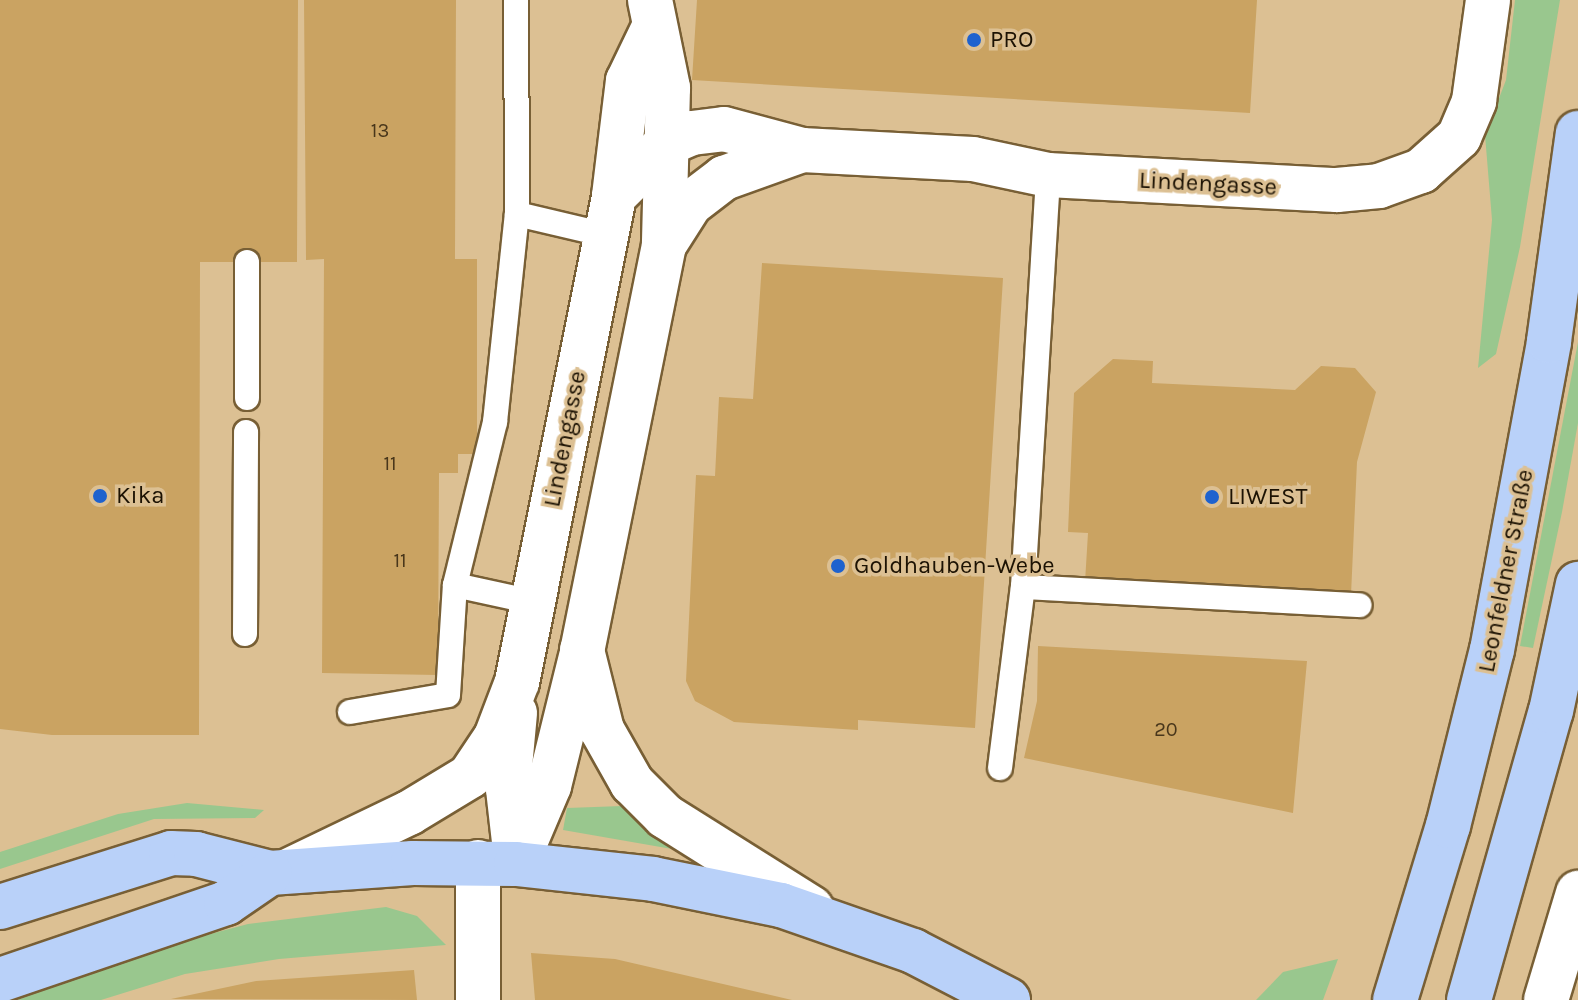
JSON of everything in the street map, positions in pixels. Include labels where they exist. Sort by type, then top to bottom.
[{"type":"main road","name":"Leonfeldner Straße","points":[[1395,1000],[1448,826],[1524,490],[1578,133]]},
{"type":"main road","points":[[1469,1000],[1547,726],[1578,584]]},
{"type":"main road","points":[[1362,1000],[1448,826]]},
{"type":"main road","points":[[0,907],[171,853],[196,854],[280,871],[497,863],[653,879],[834,921],[913,951],[1008,1000]]},
{"type":"main road","points":[[0,980],[226,903],[280,871]]},
{"type":"street","name":"Lindengasse","points":[[610,216],[666,144],[692,133],[724,129],[802,150],[973,159],[1048,175],[1337,190],[1379,186],[1421,171],[1459,137],[1474,101],[1488,0]]},
{"type":"street","name":"Lindengasse","points":[[497,863],[549,786],[582,650],[664,245],[668,88],[652,15]]},
{"type":"street","name":"Lindengasse","points":[[478,1000],[508,789],[517,682],[610,216],[628,81],[652,15]]},
{"type":"street","name":"Lindengasse","points":[[664,245],[690,204],[724,178],[802,150]]},
{"type":"street","name":"Lindengasse","points":[[582,650],[602,730],[632,783],[676,823],[834,921]]},
{"type":"street","name":"Lindengasse","points":[[280,871],[409,813],[470,776],[496,737],[517,682]]},
{"type":"street","points":[[1546,1000],[1578,893]]},
{"type":"lane","points":[[350,712],[448,695],[455,585],[495,422],[517,214],[516,0]]},
{"type":"lane","points":[[1000,768],[1023,587],[1048,175]]},
{"type":"lane","points":[[517,214],[610,216]]},
{"type":"lane","points":[[247,262],[247,398]]},
{"type":"lane","points":[[245,634],[246,432]]},
{"type":"lane","points":[[455,585],[533,602]]},
{"type":"lane","points":[[1023,587],[1360,605]]},
{"type":"green space","points":[[1515,0],[1560,0],[1520,247],[1496,354],[1478,368],[1492,220],[1485,135],[1506,80]]},
{"type":"green space","points":[[1578,342],[1578,423],[1562,512],[1533,648],[1520,646]]},
{"type":"green space","points":[[187,803],[264,810],[255,818],[154,819],[0,869],[0,852],[118,814]]},
{"type":"green space","points":[[622,806],[672,849],[563,830],[567,808]]},
{"type":"green space","points":[[386,907],[417,916],[446,945],[279,959],[185,974],[101,1000],[17,1000],[142,952],[248,924]]},
{"type":"green space","points":[[1338,959],[1323,1000],[1256,1000],[1283,972]]},
{"type":"building","name":"Kika","points":[[0,0],[298,0],[297,262],[200,262],[199,735],[52,735],[0,729]]},
{"type":"building","points":[[304,0],[456,0],[455,259],[477,259],[477,454],[458,454],[458,473],[439,473],[438,675],[322,673],[324,259],[306,260]]},
{"type":"building","name":"PRO","points":[[697,0],[1257,0],[1250,113],[692,80]]},
{"type":"building","name":"Goldhauben-Webe","points":[[762,263],[1003,278],[975,728],[858,720],[858,730],[734,722],[695,701],[686,681],[696,475],[715,476],[719,397],[753,399]]},
{"type":"building","name":"LIWEST","points":[[1113,359],[1153,361],[1152,383],[1295,390],[1321,366],[1355,368],[1376,392],[1357,462],[1351,595],[1085,582],[1088,533],[1068,532],[1074,393]]},
{"type":"building","points":[[1038,646],[1307,661],[1293,813],[1024,758],[1037,701]]},
{"type":"building","points":[[531,953],[615,959],[792,1000],[535,1000]]},
{"type":"building","points":[[414,970],[417,1000],[171,999],[256,981]]},
{"type":"place","name":"PRO","points":[[974,40]]},
{"type":"place","name":"Kika","points":[[100,496]]},
{"type":"place","name":"LIWEST","points":[[1212,497]]},
{"type":"place","name":"Goldhauben-Webe","points":[[838,566]]}]
